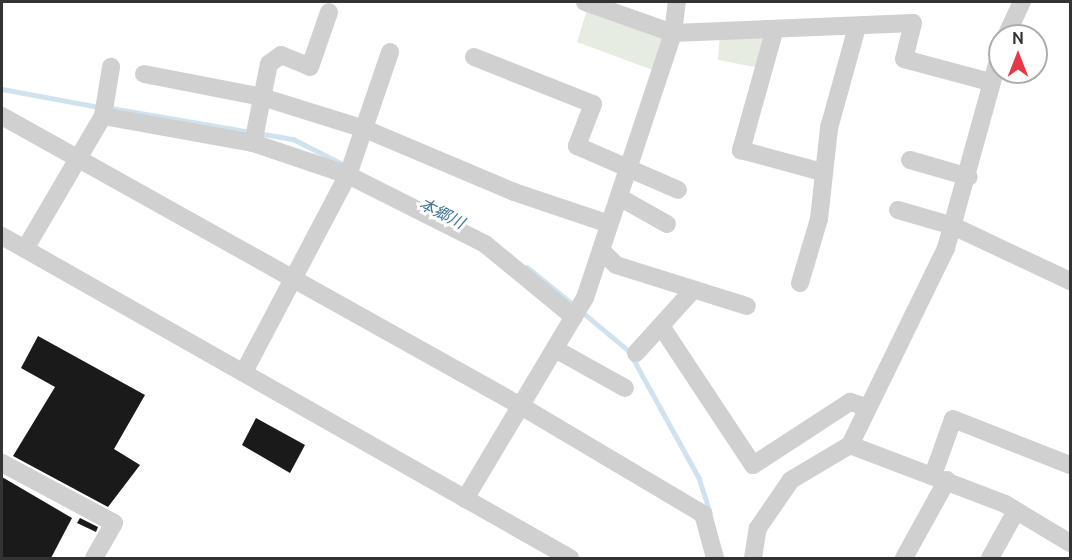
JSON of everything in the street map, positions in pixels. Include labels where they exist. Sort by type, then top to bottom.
[{"type":"street","points":[[585,2],[674,33],[774,32],[913,23],[904,59],[988,81]]},
{"type":"street","points":[[465,499],[585,298],[674,33],[677,2]]},
{"type":"street","points":[[1012,24],[1022,2]]},
{"type":"street","points":[[253,143],[269,64],[281,55],[310,67],[329,12]]},
{"type":"street","points":[[800,283],[819,219],[822,172],[857,27]]},
{"type":"street","points":[[774,32],[741,150],[822,172]]},
{"type":"street","points":[[245,370],[294,281],[356,157],[390,52]]},
{"type":"street","points":[[474,57],[593,104],[577,146],[629,166],[678,190]]},
{"type":"street","points":[[25,249],[103,116],[111,67]]},
{"type":"street","points":[[144,74],[262,97],[365,129],[514,192],[609,225]]},
{"type":"street","points":[[753,558],[758,528],[791,480],[850,446],[866,407],[953,226],[969,177],[990,84]]},
{"type":"street","points":[[2,116],[521,406],[703,514],[716,558]]},
{"type":"street","points":[[103,116],[253,143],[348,174],[485,244],[574,317]]},
{"type":"street","points":[[910,160],[969,177]]},
{"type":"street","points":[[618,197],[667,224]]},
{"type":"street","points":[[898,210],[953,226],[1071,281]]},
{"type":"street","points":[[2,236],[245,370],[570,558]]},
{"type":"street","points":[[601,250],[616,265],[747,306]]},
{"type":"street","points":[[636,353],[663,329],[693,290]]},
{"type":"street","points":[[663,329],[753,465],[850,402],[866,407]]},
{"type":"street","points":[[555,349],[625,388]]},
{"type":"street","points":[[904,558],[940,478],[953,418],[1071,465]]},
{"type":"street","points":[[850,446],[940,478],[1017,511],[1071,543]]},
{"type":"street","points":[[2,463],[114,523],[94,558]]},
{"type":"street","points":[[990,558],[1017,511]]},
{"type":"shaded area","points":[[588,7],[669,34],[658,72],[577,42]]},
{"type":"shaded area","points":[[720,34],[768,34],[760,68],[718,60]]},
{"type":"building","points":[[38,336],[145,395],[114,449],[140,465],[108,507],[13,456],[55,387],[21,368]]},
{"type":"building","points":[[256,418],[305,445],[290,473],[242,445]]},
{"type":"building","points":[[2,477],[72,518],[51,558],[2,558]]},
{"type":"building","points":[[80,518],[98,527],[96,532],[77,523]]},
{"type":"waterway","name":"本郷川","points":[[2,89],[99,107]]},
{"type":"waterway","name":"本郷川","points":[[111,108],[250,132]]},
{"type":"waterway","name":"本郷川","points":[[258,133],[293,139],[345,165]]},
{"type":"waterway","name":"本郷川","points":[[527,267],[574,305]]},
{"type":"waterway","name":"本郷川","points":[[581,311],[629,351],[699,478],[710,512]]}]
